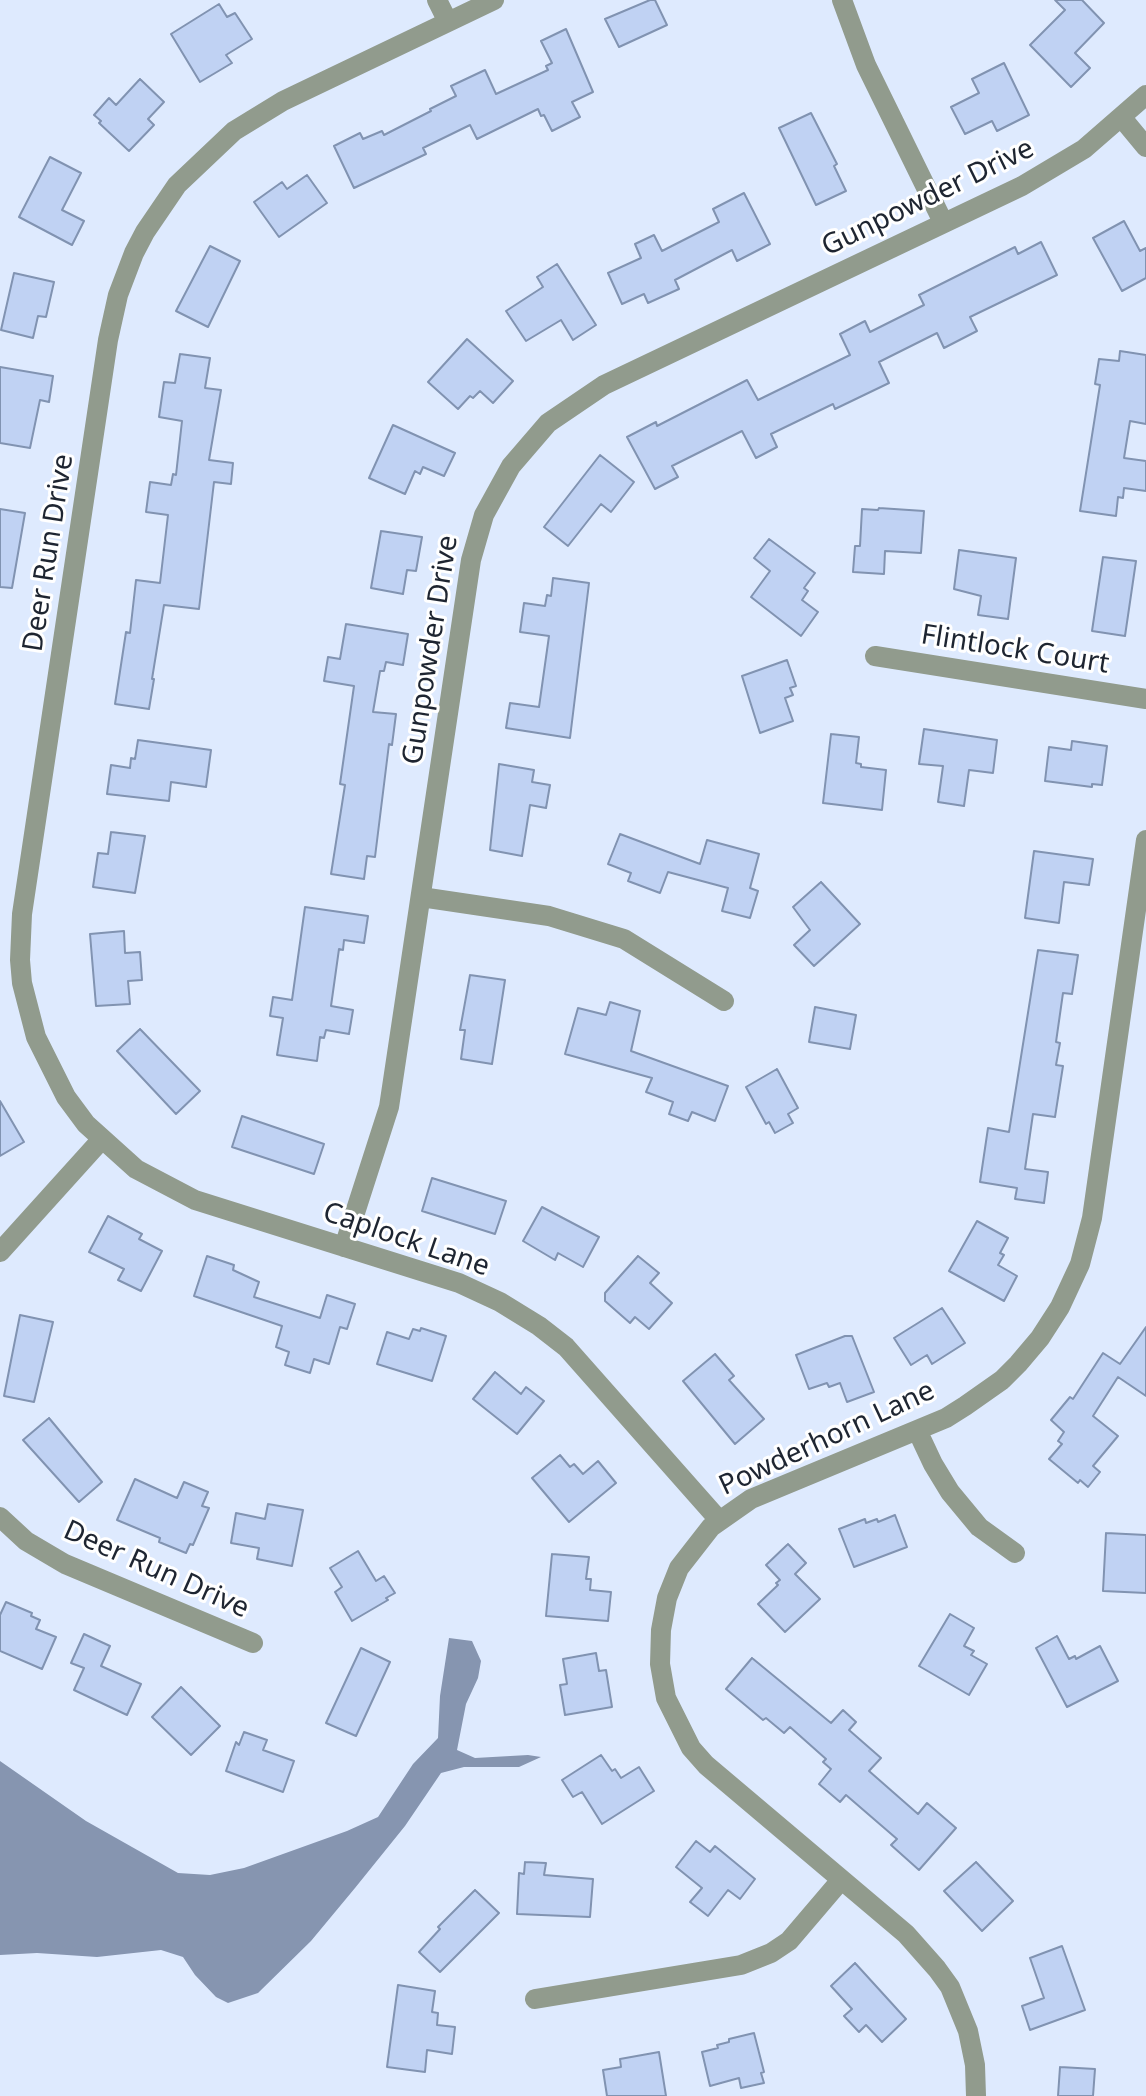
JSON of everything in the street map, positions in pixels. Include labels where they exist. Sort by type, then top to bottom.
[{"type":"street","points":[[437,0],[448,22]]},
{"type":"street","name":"Deer Run Drive","points":[[102,1139],[66,1097],[36,1037],[22,983],[20,938],[108,340],[118,295],[134,253],[156,213],[177,185],[216,145],[283,101],[494,0]]},
{"type":"street","points":[[842,0],[866,65],[943,222]]},
{"type":"street","name":"Gunpowder Drive","points":[[344,1247],[389,1107],[471,560],[484,515],[515,461],[548,423],[604,385],[1054,168],[1084,149],[1146,95]]},
{"type":"street","points":[[1122,118],[1146,147]]},
{"type":"street","name":"Flintlock Court","points":[[875,656],[1146,699]]},
{"type":"street","name":"Powderhorn Lane","points":[[976,2096],[971,2043],[965,2019],[950,1987],[906,1934],[706,1765],[679,1728],[666,1698],[659,1652],[662,1619],[679,1568],[690,1551],[719,1520],[751,1499],[946,1418],[1002,1380],[1040,1338],[1071,1287],[1092,1218],[1146,840]]},
{"type":"street","points":[[421,897],[549,916],[624,939],[724,1001]]},
{"type":"street","points":[[0,1252],[102,1139]]},
{"type":"street","name":"Caplock Lane","points":[[102,1139],[136,1169],[174,1191],[459,1283],[500,1302],[539,1326],[574,1356],[719,1520]]},
{"type":"street","points":[[917,1430],[950,1492],[979,1527],[1015,1553]]},
{"type":"street","name":"Deer Run Drive","points":[[0,1517],[26,1541],[65,1564],[253,1643]]},
{"type":"street","points":[[535,1999],[741,1965],[771,1953],[789,1941],[841,1880]]},
{"type":"water","points":[[449,1638],[472,1641],[481,1661],[478,1678],[466,1704],[457,1750],[475,1758],[541,1757],[519,1767],[464,1767],[441,1773],[405,1826],[311,1941],[258,1993],[228,2003],[216,1997],[183,1957],[161,1950],[97,1957],[37,1953],[0,1955],[0,1761],[86,1821],[178,1873],[210,1875],[244,1868],[378,1817],[413,1764],[438,1738],[440,1696]]},
{"type":"building","points":[[655,0],[667,25],[619,47],[605,19]]},
{"type":"building","points":[[1055,0],[1082,0],[1104,23],[1075,53],[1090,68],[1071,87],[1030,45],[1065,10]]},
{"type":"building","points":[[219,4],[227,17],[235,13],[252,39],[226,55],[232,63],[200,82],[171,34]]},
{"type":"building","points":[[566,29],[593,92],[572,102],[580,117],[552,131],[538,109],[477,139],[470,125],[423,148],[426,154],[354,188],[334,146],[360,133],[363,139],[382,131],[384,135],[456,96],[451,86],[485,70],[496,94],[548,70],[546,66],[552,63],[541,41]]},
{"type":"building","points":[[1004,63],[1029,115],[997,131],[992,121],[965,134],[951,107],[979,93],[972,79]]},
{"type":"building","points":[[140,79],[164,102],[148,119],[154,125],[129,151],[94,115],[109,98],[116,105]]},
{"type":"building","points":[[811,113],[837,164],[834,166],[846,191],[816,205],[779,128]]},
{"type":"building","points":[[50,157],[81,173],[62,210],[84,221],[72,245],[19,217]]},
{"type":"building","points":[[307,175],[327,203],[279,237],[254,202],[282,182],[287,189]]},
{"type":"building","points":[[744,193],[770,244],[737,261],[732,250],[675,280],[679,289],[648,303],[644,294],[622,304],[608,273],[641,258],[635,244],[654,235],[662,251],[719,222],[713,209]]},
{"type":"building","points":[[1124,221],[1140,251],[1146,248],[1146,278],[1122,291],[1093,238]]},
{"type":"building","points":[[1041,242],[1057,275],[970,317],[977,331],[944,348],[937,333],[879,362],[889,383],[835,409],[833,404],[771,434],[777,447],[756,458],[742,431],[672,466],[678,477],[655,489],[627,437],[656,422],[657,426],[747,380],[758,400],[850,355],[840,334],[865,321],[870,332],[924,305],[919,295],[1015,247],[1018,254]]},
{"type":"building","points":[[210,246],[240,261],[208,327],[176,311]]},
{"type":"building","points":[[557,264],[596,325],[573,340],[561,320],[526,341],[506,311],[543,287],[537,277]]},
{"type":"building","points":[[14,273],[54,282],[46,317],[38,316],[33,338],[1,330]]},
{"type":"building","points":[[467,339],[513,381],[493,403],[480,391],[473,398],[470,396],[458,409],[428,382]]},
{"type":"building","points":[[1120,351],[1146,355],[1146,424],[1130,421],[1124,458],[1146,461],[1146,491],[1124,488],[1123,498],[1118,497],[1116,516],[1080,511],[1100,385],[1095,384],[1099,359],[1119,361]]},
{"type":"building","points":[[180,354],[210,358],[205,388],[221,390],[209,460],[233,463],[231,484],[214,482],[199,609],[164,605],[149,709],[115,704],[126,632],[130,633],[136,580],[160,583],[168,515],[146,512],[150,482],[171,485],[173,474],[176,475],[182,421],[159,417],[164,382],[175,383]]},
{"type":"building","points":[[0,367],[53,376],[49,402],[40,400],[30,448],[0,443]]},
{"type":"building","points":[[393,425],[455,453],[444,476],[423,467],[420,474],[415,471],[405,494],[369,478]]},
{"type":"building","points":[[600,455],[634,482],[611,512],[601,504],[568,546],[544,527]]},
{"type":"building","points":[[0,509],[25,513],[12,588],[0,587]]},
{"type":"building","points":[[862,509],[924,511],[921,553],[885,551],[884,574],[853,572],[855,546],[860,546]]},
{"type":"building","points":[[381,531],[422,537],[416,571],[407,570],[403,594],[371,588]]},
{"type":"building","points":[[769,539],[815,573],[804,588],[808,591],[802,600],[818,612],[801,636],[751,597],[770,571],[754,558]]},
{"type":"building","points":[[959,550],[1016,558],[1008,619],[978,615],[981,596],[954,589]]},
{"type":"building","points":[[1103,557],[1136,561],[1125,636],[1092,631]]},
{"type":"building","points":[[553,578],[589,583],[570,738],[506,728],[510,703],[539,707],[549,636],[520,632],[524,603],[545,606],[547,595],[551,596]]},
{"type":"building","points":[[346,624],[408,634],[403,665],[386,662],[384,671],[380,671],[373,712],[396,714],[392,745],[389,744],[375,857],[367,856],[364,879],[331,874],[345,785],[340,784],[354,686],[324,681],[328,657],[340,659]]},
{"type":"building","points":[[787,660],[796,686],[790,688],[793,695],[785,698],[793,721],[760,733],[742,676]]},
{"type":"building","points":[[924,729],[997,740],[993,773],[969,770],[964,806],[938,802],[943,766],[919,764]]},
{"type":"building","points":[[831,734],[859,737],[856,763],[861,767],[886,770],[882,810],[823,803]]},
{"type":"building","points":[[138,740],[211,750],[206,787],[171,782],[169,801],[107,794],[111,765],[130,768]]},
{"type":"building","points":[[1072,741],[1107,746],[1102,785],[1092,784],[1092,787],[1045,781],[1049,747],[1071,750]]},
{"type":"building","points":[[499,764],[534,770],[532,782],[550,785],[546,808],[530,805],[522,856],[490,850]]},
{"type":"building","points":[[111,832],[145,836],[135,893],[93,887],[98,853],[108,854]]},
{"type":"building","points":[[620,834],[700,864],[707,840],[759,854],[750,888],[758,891],[750,918],[722,911],[728,888],[668,872],[660,893],[628,881],[631,873],[608,864]]},
{"type":"building","points":[[1034,851],[1093,859],[1089,885],[1064,882],[1059,923],[1025,918]]},
{"type":"building","points":[[821,882],[860,924],[814,966],[794,945],[810,930],[793,907]]},
{"type":"building","points":[[305,907],[368,916],[364,943],[344,940],[343,950],[339,949],[331,1006],[353,1010],[349,1034],[326,1030],[324,1038],[320,1037],[317,1061],[277,1055],[283,1018],[270,1016],[273,997],[292,1000]]},
{"type":"building","points":[[124,931],[125,953],[140,952],[142,980],[128,981],[130,1004],[96,1006],[90,934]]},
{"type":"building","points":[[1038,950],[1078,955],[1072,994],[1063,993],[1056,1042],[1060,1043],[1056,1065],[1063,1066],[1055,1117],[1033,1114],[1025,1169],[1048,1172],[1044,1203],[1015,1199],[1017,1188],[980,1182],[988,1128],[1009,1132]]},
{"type":"building","points":[[470,975],[505,980],[492,1064],[461,1059],[465,1030],[460,1030]]},
{"type":"building","points":[[610,1002],[640,1011],[631,1051],[728,1086],[715,1121],[692,1112],[688,1121],[669,1114],[673,1102],[646,1092],[652,1078],[565,1054],[578,1008],[606,1015]]},
{"type":"building","points":[[815,1007],[856,1015],[850,1049],[809,1042]]},
{"type":"building","points":[[140,1029],[200,1091],[176,1114],[117,1051]]},
{"type":"building","points":[[777,1069],[798,1108],[788,1114],[793,1123],[775,1133],[769,1122],[766,1124],[746,1087]]},
{"type":"building","points":[[0,1101],[24,1142],[0,1156]]},
{"type":"building","points":[[242,1116],[324,1144],[314,1174],[232,1147]]},
{"type":"building","points":[[432,1178],[506,1201],[495,1234],[422,1211]]},
{"type":"building","points":[[542,1207],[599,1237],[583,1267],[558,1253],[555,1260],[523,1241]]},
{"type":"building","points":[[108,1216],[142,1234],[139,1239],[162,1251],[141,1291],[118,1280],[124,1269],[89,1252]]},
{"type":"building","points":[[977,1221],[1008,1238],[998,1265],[1017,1276],[1004,1301],[949,1271]]},
{"type":"building","points":[[207,1256],[234,1265],[233,1270],[259,1282],[254,1297],[320,1318],[327,1295],[355,1304],[347,1329],[340,1327],[329,1364],[314,1359],[310,1373],[285,1365],[289,1352],[276,1347],[282,1326],[194,1296]]},
{"type":"building","points":[[638,1256],[659,1273],[650,1283],[672,1303],[649,1329],[635,1317],[630,1323],[605,1301],[605,1293]]},
{"type":"building","points":[[942,1308],[965,1343],[932,1364],[927,1355],[911,1365],[894,1338]]},
{"type":"building","points":[[20,1315],[53,1322],[34,1402],[4,1396]]},
{"type":"building","points":[[1146,1327],[1146,1396],[1118,1377],[1093,1416],[1118,1436],[1093,1466],[1100,1472],[1088,1487],[1080,1480],[1078,1483],[1049,1459],[1062,1444],[1058,1441],[1064,1432],[1051,1420],[1070,1397],[1073,1399],[1103,1353],[1120,1364]]},
{"type":"building","points":[[421,1328],[446,1336],[432,1381],[377,1364],[387,1332],[409,1339],[413,1329],[420,1331]]},
{"type":"building","points":[[852,1336],[874,1392],[847,1402],[840,1383],[829,1387],[827,1383],[809,1389],[796,1355]]},
{"type":"building","points":[[715,1354],[734,1376],[729,1380],[764,1419],[735,1444],[683,1381]]},
{"type":"building","points":[[495,1372],[521,1394],[526,1387],[544,1401],[517,1434],[473,1399]]},
{"type":"building","points":[[49,1418],[102,1482],[79,1502],[23,1440]]},
{"type":"building","points":[[560,1455],[570,1467],[574,1464],[583,1474],[598,1461],[616,1483],[569,1522],[532,1478]]},
{"type":"building","points":[[135,1479],[177,1498],[184,1482],[208,1492],[202,1506],[209,1508],[193,1545],[190,1544],[186,1553],[117,1520]]},
{"type":"building","points":[[268,1504],[303,1510],[292,1566],[257,1559],[259,1548],[231,1543],[236,1513],[265,1519]]},
{"type":"building","points":[[895,1515],[907,1547],[854,1567],[839,1529],[865,1519],[866,1523],[877,1519],[878,1522]]},
{"type":"building","points":[[1106,1533],[1146,1535],[1146,1593],[1103,1591]]},
{"type":"building","points":[[788,1544],[806,1563],[795,1574],[820,1599],[785,1632],[758,1604],[780,1580],[766,1565]]},
{"type":"building","points":[[358,1551],[376,1581],[384,1576],[395,1593],[352,1621],[335,1592],[342,1587],[330,1568]]},
{"type":"building","points":[[552,1554],[589,1557],[586,1579],[591,1579],[590,1590],[611,1592],[608,1621],[546,1616]]},
{"type":"building","points":[[6,1602],[32,1613],[31,1616],[40,1620],[36,1629],[56,1637],[42,1669],[0,1651],[0,1615]]},
{"type":"building","points":[[950,1614],[974,1628],[964,1646],[974,1651],[971,1655],[987,1664],[969,1695],[919,1666]]},
{"type":"building","points":[[84,1634],[110,1646],[101,1666],[141,1684],[127,1715],[74,1690],[84,1668],[71,1663]]},
{"type":"building","points":[[1057,1636],[1069,1659],[1075,1656],[1076,1659],[1100,1646],[1118,1681],[1067,1707],[1036,1648]]},
{"type":"building","points":[[361,1648],[390,1662],[356,1736],[326,1723]]},
{"type":"building","points":[[596,1653],[599,1671],[606,1670],[612,1707],[565,1715],[560,1685],[567,1684],[563,1659]]},
{"type":"building","points":[[752,1658],[831,1723],[843,1710],[856,1722],[849,1730],[881,1758],[869,1771],[918,1814],[927,1803],[956,1828],[919,1870],[891,1845],[897,1839],[846,1795],[840,1802],[819,1784],[831,1769],[823,1762],[826,1759],[790,1727],[784,1733],[726,1689]]},
{"type":"building","points":[[181,1687],[220,1726],[191,1755],[152,1717]]},
{"type":"building","points":[[244,1732],[267,1740],[263,1750],[294,1761],[283,1792],[226,1771],[236,1742],[239,1745]]},
{"type":"building","points":[[601,1755],[621,1778],[639,1767],[654,1791],[602,1824],[582,1792],[573,1797],[562,1780]]},
{"type":"building","points":[[696,1841],[710,1852],[715,1846],[755,1879],[740,1899],[728,1890],[708,1916],[690,1902],[702,1888],[676,1867]]},
{"type":"building","points":[[525,1862],[546,1863],[544,1875],[593,1879],[590,1917],[517,1914],[519,1873],[524,1874]]},
{"type":"building","points":[[976,1862],[1013,1901],[982,1931],[944,1891]]},
{"type":"building","points":[[475,1890],[499,1913],[440,1972],[419,1952],[440,1929],[438,1927]]},
{"type":"building","points":[[1062,1946],[1085,2010],[1030,2030],[1022,2006],[1044,1998],[1030,1958]]},
{"type":"building","points":[[855,1963],[906,2019],[882,2042],[866,2025],[859,2032],[844,2016],[852,2009],[831,1986]]},
{"type":"building","points":[[398,1985],[435,1991],[432,2012],[438,2013],[437,2025],[455,2027],[452,2054],[427,2050],[425,2072],[387,2067]]},
{"type":"building","points":[[754,2033],[764,2083],[741,2088],[739,2078],[710,2086],[702,2052],[718,2048],[717,2045],[729,2042],[729,2039]]},
{"type":"building","points":[[659,2052],[666,2096],[607,2096],[603,2070],[621,2067],[620,2059]]},
{"type":"building","points":[[1060,2067],[1095,2069],[1093,2096],[1058,2096]]}]
